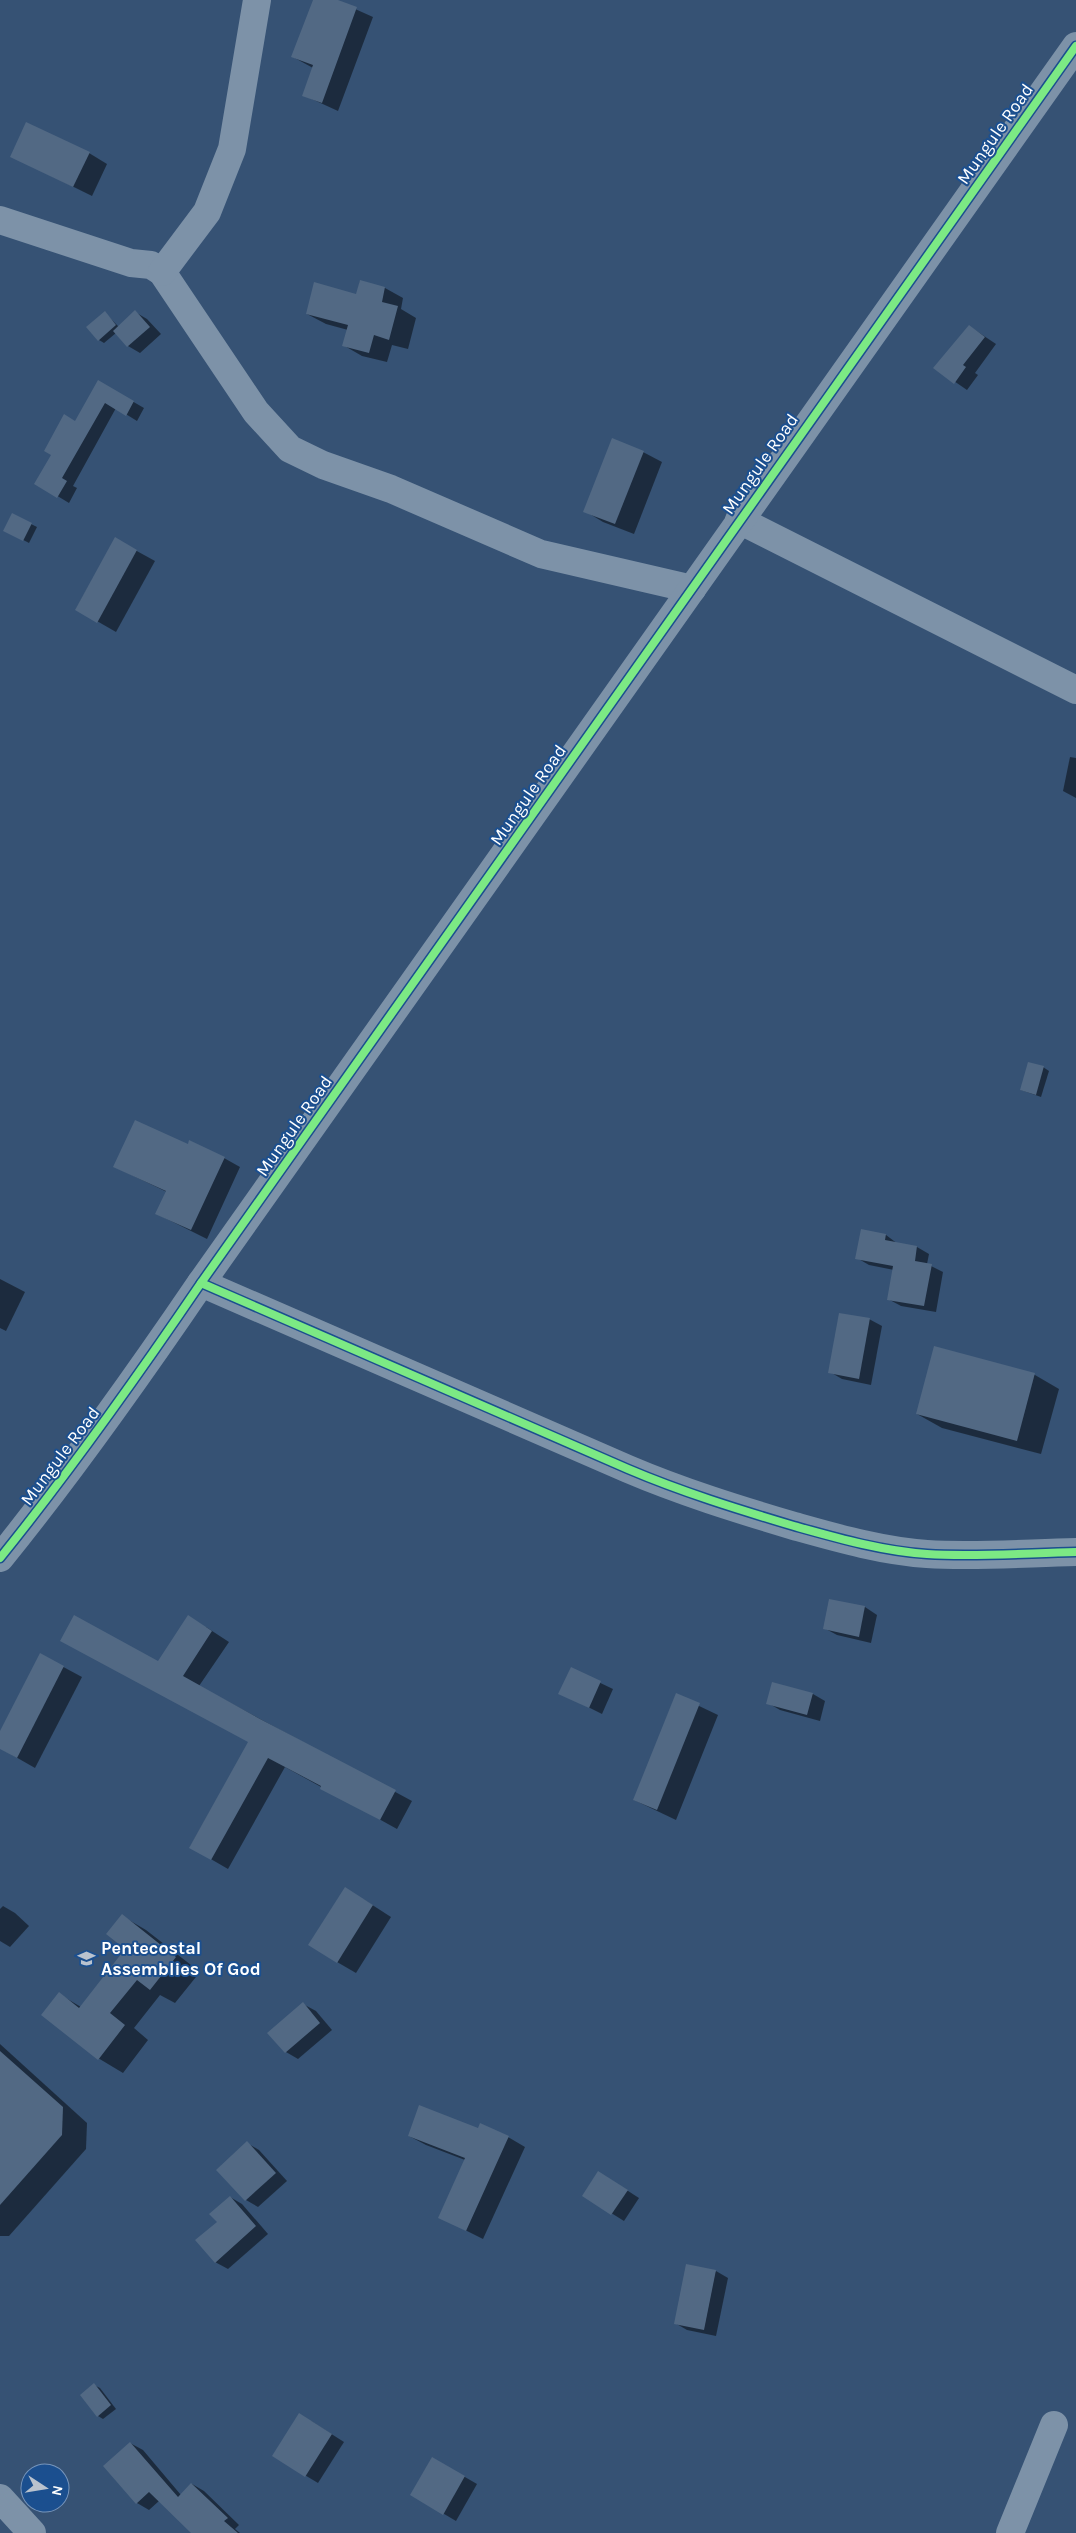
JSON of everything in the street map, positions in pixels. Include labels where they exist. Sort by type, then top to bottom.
[{"type":"street","points":[[162,272],[207,212],[232,149],[256,0]]},
{"type":"street","name":"Mungule Road","points":[[0,1558],[69,1472],[739,520],[1076,46]]},
{"type":"street","points":[[0,220],[131,264],[151,265],[162,272],[256,412],[290,449],[324,466],[391,489],[541,554],[692,589]]},
{"type":"street","points":[[739,520],[1076,690]]},
{"type":"street","points":[[201,1282],[679,1491],[737,1510],[889,1550],[960,1555],[1076,1552]]},
{"type":"street","points":[[1010,2533],[1054,2425]]},
{"type":"street","points":[[0,2498],[32,2533]]},
{"type":"building","points":[[313,0],[338,0],[357,7],[322,103],[302,96],[313,65],[291,57]]},
{"type":"building","points":[[26,122],[90,152],[73,187],[10,157]]},
{"type":"building","points":[[360,280],[385,287],[382,302],[398,306],[389,340],[374,335],[369,353],[342,346],[348,325],[306,314],[314,282],[356,294]]},
{"type":"building","points":[[135,310],[150,327],[127,347],[113,331]]},
{"type":"building","points":[[105,311],[116,325],[98,341],[86,327]]},
{"type":"building","points":[[969,325],[985,337],[963,365],[966,367],[954,384],[933,368]]},
{"type":"building","points":[[98,380],[134,401],[126,416],[105,403],[62,478],[67,481],[57,498],[34,484],[51,455],[44,451],[64,414],[75,421]]},
{"type":"building","points":[[612,438],[644,451],[615,524],[583,512]]},
{"type":"building","points":[[12,513],[32,523],[23,541],[3,531]]},
{"type":"building","points":[[115,537],[137,550],[97,623],[75,610]]},
{"type":"building","points":[[1028,1062],[1044,1066],[1036,1095],[1020,1090]]},
{"type":"building","points":[[135,1120],[188,1144],[189,1140],[225,1157],[191,1230],[155,1214],[166,1191],[113,1167]]},
{"type":"building","points":[[861,1229],[886,1234],[885,1240],[917,1246],[915,1261],[932,1264],[924,1306],[887,1300],[893,1266],[855,1259]]},
{"type":"building","points":[[839,1313],[870,1318],[859,1379],[828,1373]]},
{"type":"building","points":[[934,1346],[1035,1373],[1017,1441],[916,1414]]},
{"type":"building","points":[[829,1599],[865,1606],[859,1637],[823,1629]]},
{"type":"building","points":[[74,1615],[158,1661],[188,1615],[212,1631],[183,1676],[260,1719],[396,1790],[380,1820],[320,1789],[321,1786],[268,1758],[211,1860],[189,1848],[248,1742],[60,1641]]},
{"type":"building","points":[[40,1653],[64,1666],[17,1758],[0,1749],[0,1731]]},
{"type":"building","points":[[571,1667],[601,1681],[589,1708],[558,1694]]},
{"type":"building","points":[[772,1682],[813,1693],[807,1715],[766,1704]]},
{"type":"building","points":[[676,1693],[700,1703],[657,1810],[633,1800]]},
{"type":"building","points":[[345,1887],[373,1905],[337,1963],[308,1945]]},
{"type":"building","points":[[122,1914],[176,1957],[150,1990],[137,1980],[110,2013],[125,2025],[98,2060],[41,2015],[59,1992],[79,2008],[125,1949],[106,1934]]},
{"type":"building","points":[[303,2002],[320,2023],[285,2053],[267,2033]]},
{"type":"building","points":[[0,2051],[63,2107],[62,2135],[0,2205]]},
{"type":"building","points":[[419,2105],[478,2128],[480,2123],[509,2136],[466,2231],[438,2218],[465,2158],[408,2136]]},
{"type":"building","points":[[247,2141],[276,2173],[245,2201],[216,2170]]},
{"type":"building","points":[[598,2171],[628,2190],[611,2215],[582,2196]]},
{"type":"building","points":[[230,2196],[256,2226],[215,2263],[195,2240],[217,2222],[209,2214]]},
{"type":"building","points":[[686,2264],[716,2270],[704,2330],[674,2324]]},
{"type":"building","points":[[94,2383],[111,2405],[97,2417],[80,2395]]},
{"type":"building","points":[[299,2413],[332,2434],[305,2477],[272,2456]]},
{"type":"building","points":[[130,2442],[178,2497],[191,2483],[228,2518],[224,2521],[238,2533],[191,2533],[149,2492],[136,2504],[103,2466]]},
{"type":"building","points":[[432,2457],[465,2476],[443,2515],[410,2495]]},
{"type":"cycle path","points":[[0,1558],[53,1491],[128,1388],[1076,46]]},
{"type":"cycle path","points":[[201,1283],[628,1469],[689,1493],[794,1526],[876,1547],[927,1554],[1002,1555],[1076,1552]]},
{"type":"place","name":"Pentecostal Assemblies Of God","points":[[87,1958]]}]
